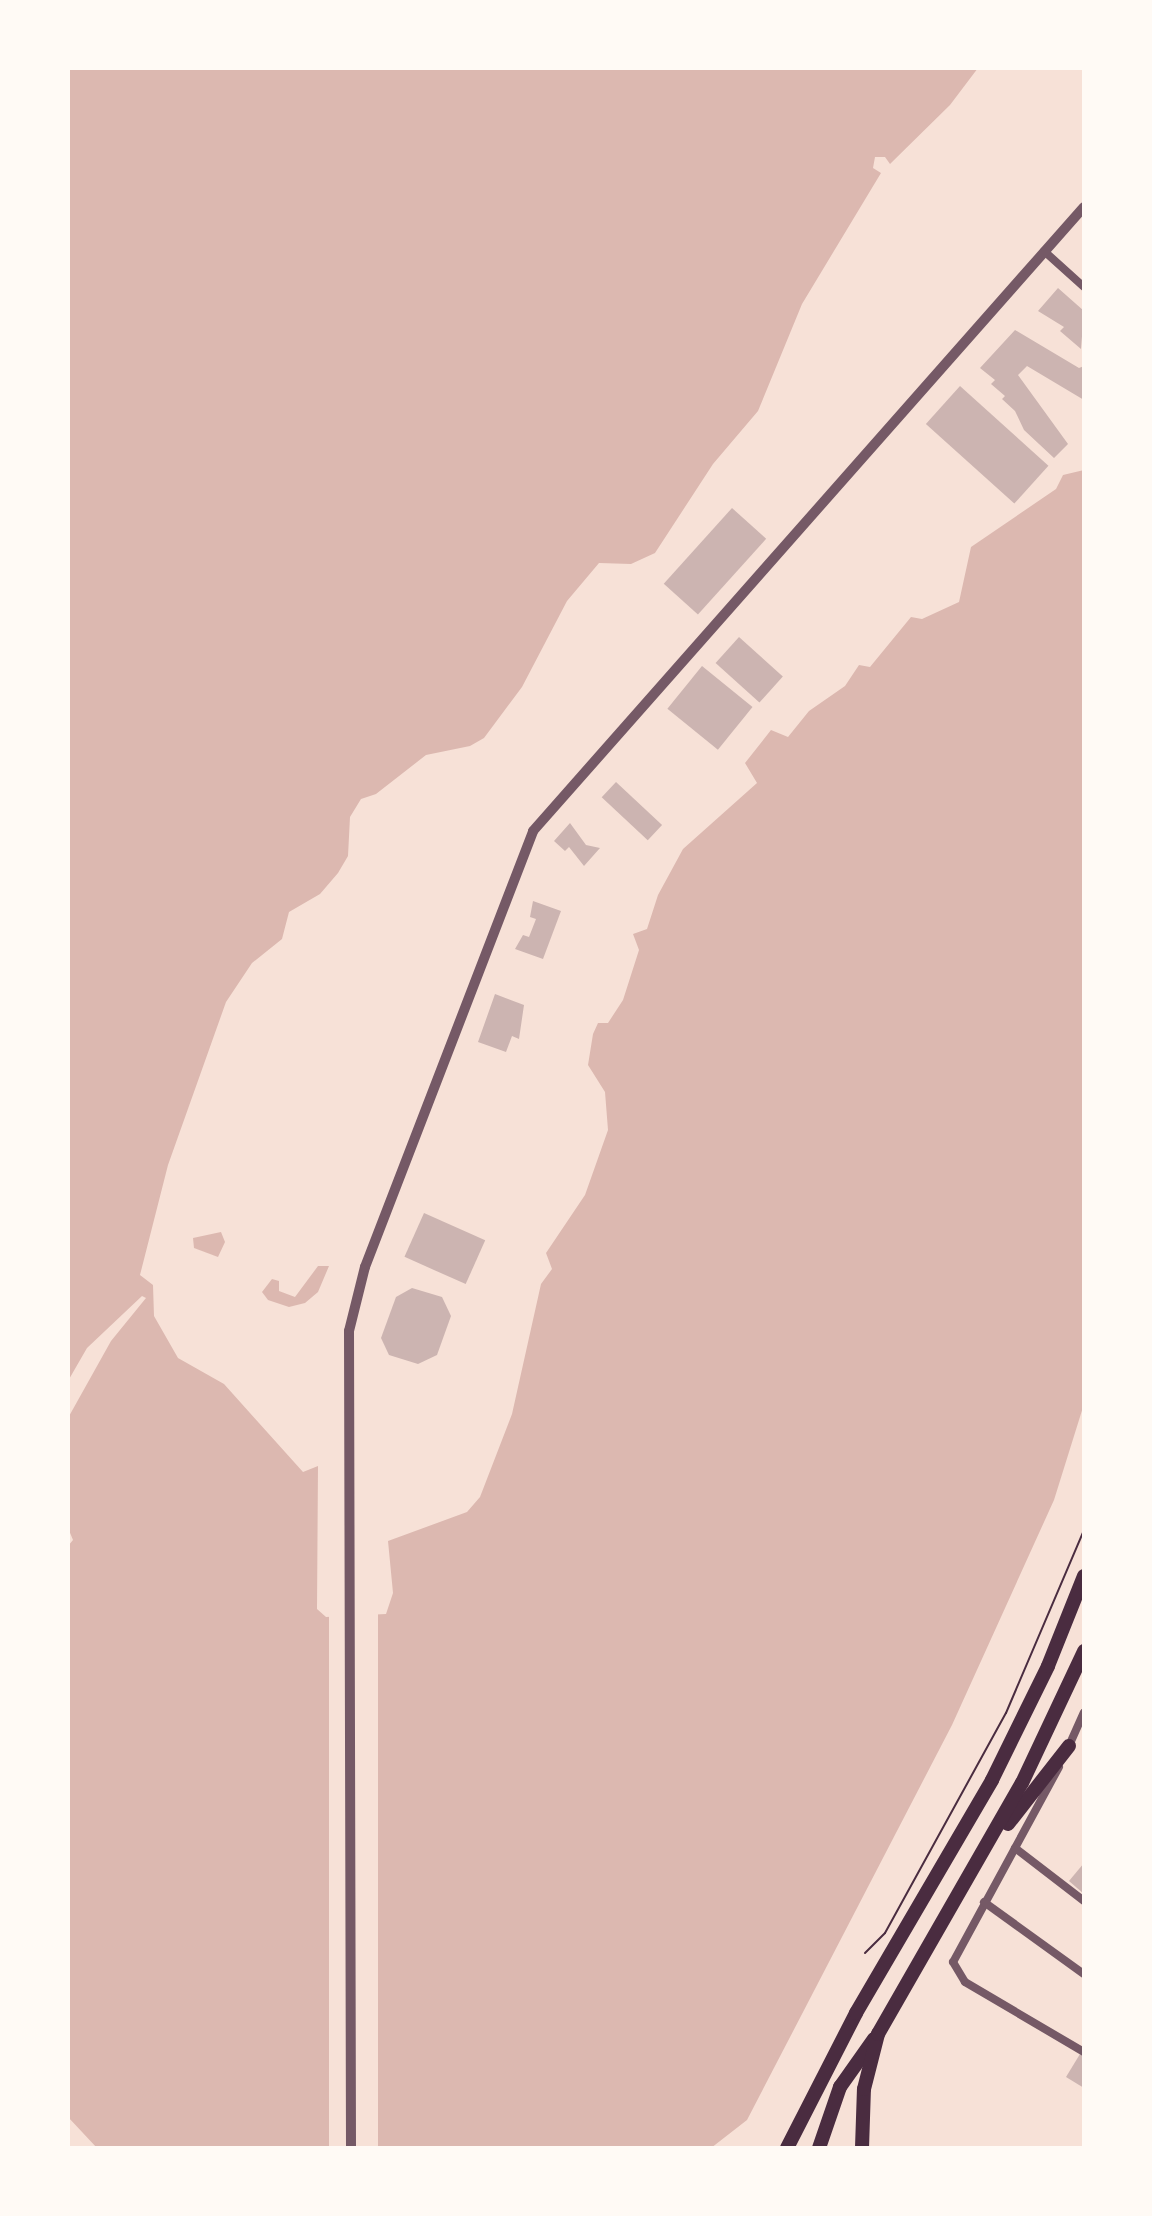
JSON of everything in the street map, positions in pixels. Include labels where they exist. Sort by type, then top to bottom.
[{"type":"highway","points":[[787,2148],[856,2013],[992,1780],[1048,1666],[1084,1576]]},
{"type":"highway","points":[[819,2148],[840,2087],[878,2034],[986,1848],[1084,1651]]},
{"type":"highway","points":[[986,1848],[1072,1740]]},
{"type":"highway","points":[[862,2148],[864,2089],[878,2034]]},
{"type":"street","points":[[351,2148],[349,1331],[356,1294],[527,841],[1084,207]]},
{"type":"street","points":[[1044,251],[1084,287]]},
{"type":"street","points":[[1084,1712],[1015,1848],[957,1951],[956,1971],[965,1982],[1084,2052]]},
{"type":"street","points":[[1072,1740],[1084,1741]]},
{"type":"street","points":[[1015,1848],[1084,1901]]},
{"type":"street","points":[[984,1902],[1084,1974]]},
{"type":"path","points":[[865,1953],[885,1933],[1006,1713],[1084,1530]]},
{"type":"shaded area","points":[[68,68],[978,68],[950,105],[890,164],[885,157],[875,157],[873,168],[881,173],[802,304],[758,411],[713,464],[655,553],[631,564],[599,563],[567,601],[522,687],[484,738],[470,746],[426,755],[376,794],[361,799],[350,817],[348,856],[338,873],[320,894],[289,912],[282,939],[252,963],[226,1002],[168,1165],[140,1275],[153,1285],[154,1316],[178,1358],[224,1384],[303,1472],[318,1466],[317,1609],[326,1617],[386,1614],[393,1593],[388,1541],[467,1512],[480,1497],[512,1414],[541,1284],[552,1269],[546,1253],[585,1195],[608,1130],[605,1092],[588,1065],[593,1034],[598,1023],[608,1023],[623,1000],[639,950],[633,934],[647,929],[658,895],[683,849],[757,783],[745,763],[771,730],[788,737],[809,711],[845,686],[859,665],[870,667],[911,617],[922,619],[959,602],[971,547],[1056,489],[1063,475],[1084,470],[1084,1404],[1054,1500],[952,1725],[747,2120],[711,2148],[97,2148],[68,2117],[68,1546],[73,1540],[68,1528],[68,1418],[111,1341],[146,1298],[142,1296],[87,1348],[68,1381]]},
{"type":"shaded area","points":[[221,1232],[225,1242],[218,1257],[194,1248],[193,1238]]},
{"type":"shaded area","points":[[318,1266],[329,1266],[318,1292],[305,1303],[289,1307],[268,1300],[262,1292],[272,1279],[279,1281],[279,1291],[295,1297]]},
{"type":"pier","points":[[329,1612],[378,1612],[378,2148],[329,2148]]},
{"type":"building","points":[[1058,288],[1084,311],[1081,349],[1060,331],[1064,327],[1038,311]]},
{"type":"building","points":[[1015,330],[1079,368],[1084,366],[1084,400],[1027,366],[1018,375],[1068,444],[1054,458],[1024,430],[1015,411],[1002,399],[1005,396],[991,384],[995,380],[980,368]]},
{"type":"building","points":[[960,386],[1048,466],[1014,504],[926,424]]},
{"type":"building","points":[[732,508],[766,539],[698,615],[664,584]]},
{"type":"building","points":[[739,637],[783,676],[759,702],[716,663]]},
{"type":"building","points":[[702,666],[753,707],[718,750],[667,709]]},
{"type":"building","points":[[616,782],[662,825],[648,840],[602,797]]},
{"type":"building","points":[[570,823],[586,845],[600,848],[584,866],[569,847],[565,851],[554,841]]},
{"type":"building","points":[[533,901],[561,911],[543,959],[515,949],[523,935],[529,937],[536,919],[530,917]]},
{"type":"building","points":[[495,994],[524,1005],[519,1039],[512,1036],[506,1052],[478,1042]]},
{"type":"building","points":[[424,1213],[485,1240],[466,1284],[404,1257]]},
{"type":"building","points":[[412,1288],[442,1297],[451,1316],[437,1355],[418,1364],[389,1355],[381,1338],[396,1297]]},
{"type":"building","points":[[1084,1863],[1084,1894],[1069,1881]]},
{"type":"building","points":[[1080,2054],[1084,2056],[1084,2088],[1066,2077]]}]
